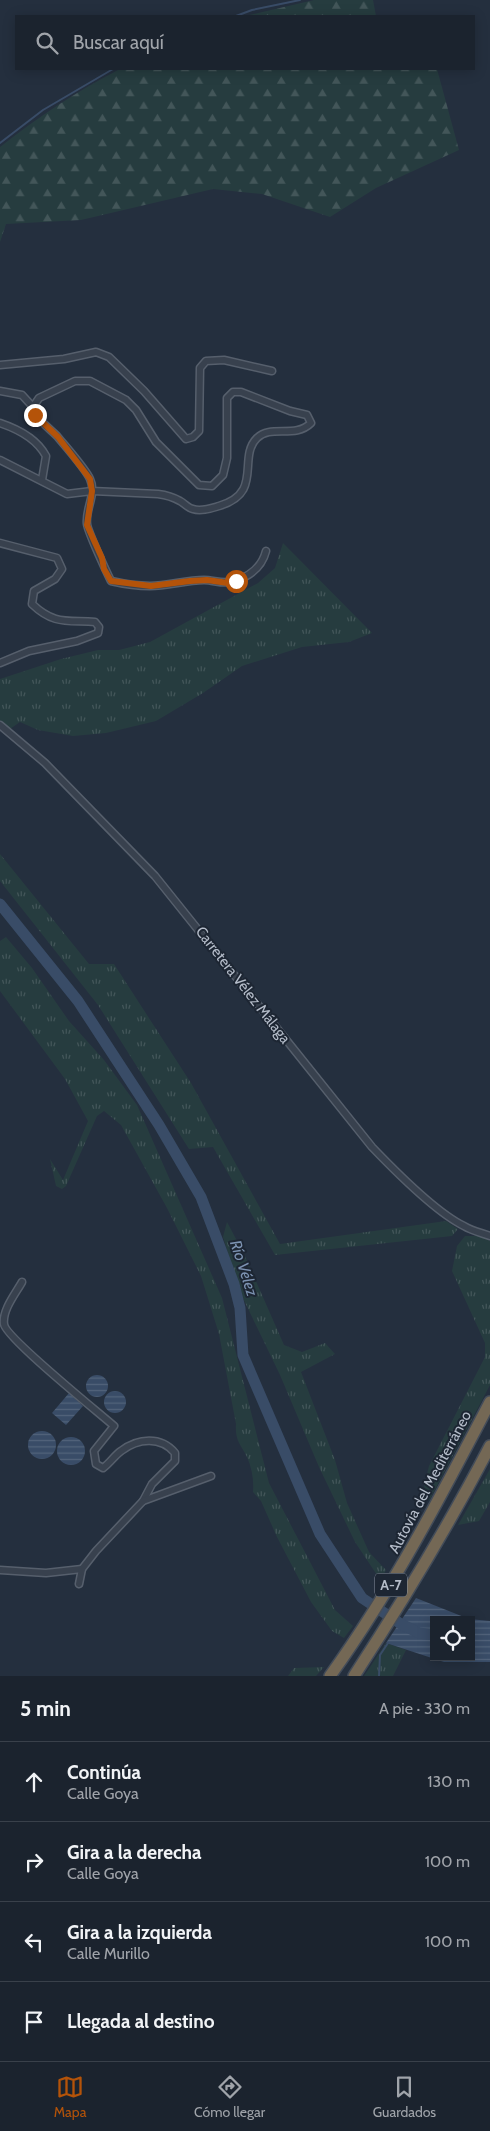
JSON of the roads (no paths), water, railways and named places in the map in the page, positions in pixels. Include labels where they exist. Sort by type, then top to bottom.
[{"type":"highway","name":"Autovía del Mediterráneo","points":[[332,1673],[386,1593],[441,1497],[490,1402]]},
{"type":"highway","name":"A-7","points":[[354,1676],[402,1603],[458,1508],[490,1446]]},
{"type":"street","points":[[0,365],[64,359],[96,352],[109,357],[144,391],[186,439],[193,437],[199,431],[200,368],[206,361],[224,360],[272,371]]},
{"type":"street","points":[[0,460],[67,494],[92,491],[168,495],[193,510],[208,509],[231,503],[244,489],[248,476],[250,455],[253,444],[258,436],[267,432],[291,432],[305,428],[311,422],[307,415],[290,411],[241,392],[233,392],[227,398],[227,458],[223,475],[212,486],[199,485],[156,442],[136,410],[126,400],[90,381],[76,381],[39,398],[33,407]]},
{"type":"street","points":[[0,391],[22,394],[33,407],[35,415],[58,437],[90,479],[92,491],[87,525],[102,558],[104,569],[111,581],[151,586],[199,580],[228,583],[236,581],[260,568],[266,551]]},
{"type":"street","points":[[0,423],[23,433],[40,445],[46,456],[42,480]]},
{"type":"street","points":[[0,543],[57,558],[62,569],[55,578],[34,591],[32,604],[43,615],[52,619],[95,622],[99,627],[98,633],[88,637],[29,651],[0,663]]},
{"type":"street","name":"Carretera Vélez Málaga","points":[[0,725],[46,763],[156,876],[340,1109],[378,1154],[449,1217],[465,1227],[490,1236]]},
{"type":"street","points":[[22,1282],[6,1312],[3,1322],[5,1328],[27,1350],[114,1426],[94,1450],[96,1464],[103,1468],[129,1446],[150,1440],[161,1442],[175,1453],[175,1461],[152,1484],[144,1501],[96,1550],[82,1569],[79,1584]]},
{"type":"street","points":[[144,1501],[211,1476]]},
{"type":"street","points":[[0,1570],[46,1573],[82,1569]]},
{"type":"water","points":[[97,1375],[105,1378],[108,1386],[105,1394],[97,1397],[89,1394],[86,1386],[89,1378]]},
{"type":"water","points":[[115,1391],[123,1394],[126,1402],[123,1410],[115,1413],[107,1410],[104,1402],[107,1394]]},
{"type":"water","points":[[69,1393],[83,1406],[66,1425],[52,1413]]},
{"type":"water","points":[[42,1431],[52,1435],[56,1445],[52,1455],[42,1459],[32,1455],[28,1445],[32,1435]]},
{"type":"water","points":[[71,1437],[81,1441],[85,1451],[81,1461],[71,1465],[61,1461],[57,1451],[61,1441]]},
{"type":"water","points":[[416,1598],[461,1616],[430,1616],[430,1657],[386,1643]]},
{"type":"water","points":[[475,1620],[490,1621],[490,1662],[441,1661],[475,1661]]},
{"type":"waterway","points":[[239,15],[252,10],[300,0]]},
{"type":"waterway","points":[[0,143],[43,110],[111,70]]},
{"type":"waterway","name":"Río Vélez","points":[[0,904],[78,1001],[159,1125],[201,1197],[234,1284],[240,1308],[243,1355],[320,1534],[362,1598],[401,1624],[419,1633],[430,1634]]},
{"type":"waterway","points":[[379,1676],[380,1655],[388,1643]]}]
